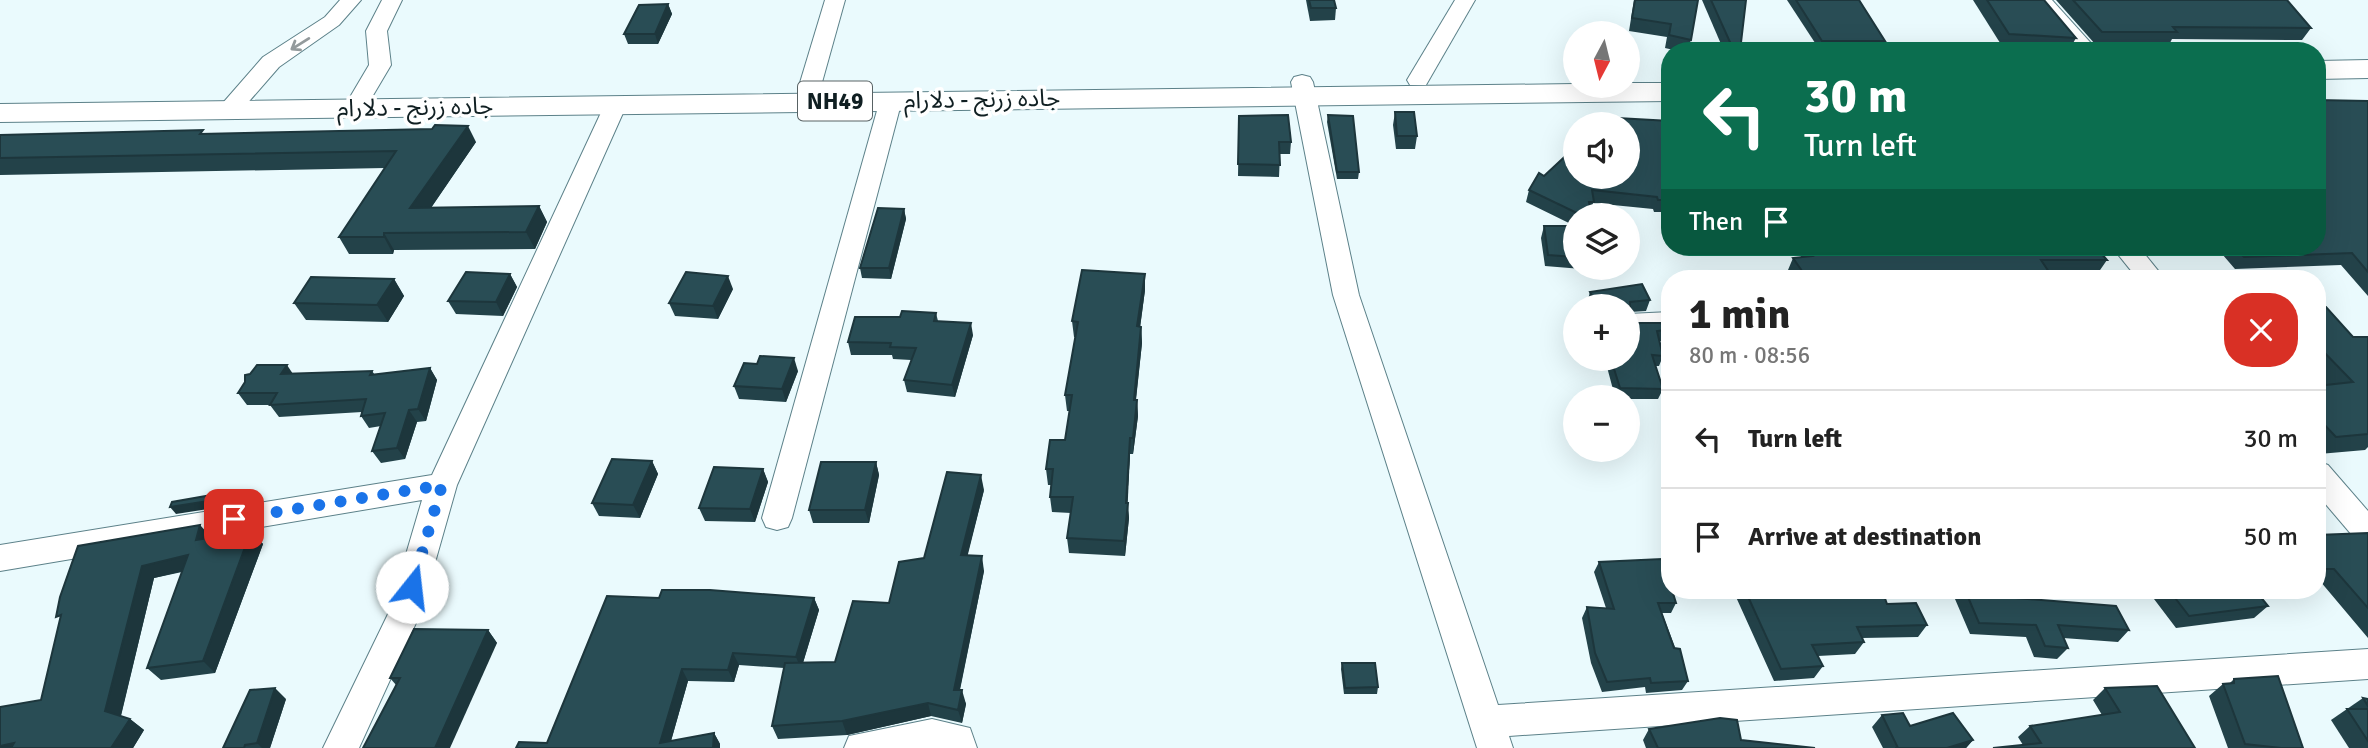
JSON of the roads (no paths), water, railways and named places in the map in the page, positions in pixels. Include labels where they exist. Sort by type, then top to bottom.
[{"type":"highway","points":[[2326,70],[2368,69]]},
{"type":"highway","points":[[1640,78],[1661,78]]},
{"type":"highway","name":"جاده زرنج - دلارام","points":[[0,95],[616,104],[891,100],[1303,89],[1418,80],[1563,79]]},
{"type":"highway","points":[[2326,85],[2368,84]]},
{"type":"highway","name":"جاده زرنج - دلارام","points":[[359,100],[810,86],[1661,92]]},
{"type":"highway","name":"جاده زرنج - دلارام","points":[[0,113],[237,100]]},
{"type":"street","points":[[237,100],[271,62],[332,21],[351,0]]},
{"type":"street","points":[[359,100],[380,65],[374,33],[378,20],[392,0]]},
{"type":"street","points":[[810,86],[835,0]]},
{"type":"street","points":[[1418,80],[1465,0]]},
{"type":"street","points":[[2041,0],[2079,42]]},
{"type":"street","points":[[1303,89],[1346,295],[1491,735],[2368,664]]},
{"type":"street","points":[[777,518],[891,100]]},
{"type":"street","points":[[341,748],[405,612],[442,485],[616,104]]},
{"type":"street","points":[[2133,256],[2144,270]]},
{"type":"street","points":[[1640,322],[1661,321]]},
{"type":"street","points":[[2326,484],[2368,533]]},
{"type":"street","points":[[0,558],[442,485]]},
{"type":"street","points":[[862,748],[932,735],[958,740],[959,748]]}]
